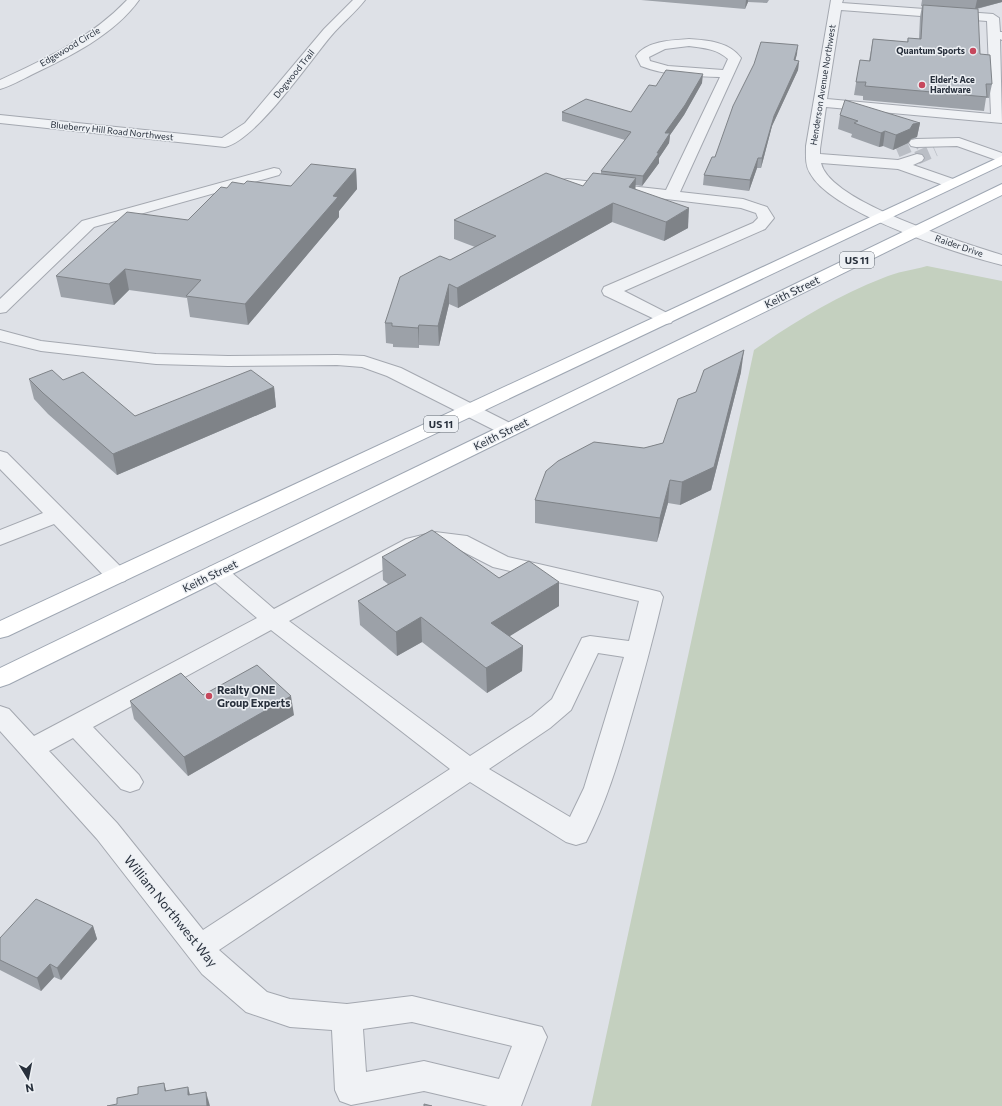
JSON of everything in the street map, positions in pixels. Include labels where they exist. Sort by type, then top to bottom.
[{"type":"main road","name":"US 11","points":[[0,630],[665,319],[1002,159]]},
{"type":"main road","name":"Keith Street","points":[[0,678],[1002,189]]},
{"type":"main road","points":[[571,400],[594,376],[674,336],[673,328],[665,319]]},
{"type":"street","name":"Edgewood Circle","points":[[0,85],[44,64],[94,34],[124,10],[133,0]]},
{"type":"street","name":"Dogwood Trail","points":[[225,142],[250,126],[328,32],[359,0]]},
{"type":"street","points":[[878,9],[892,0]]},
{"type":"street","points":[[821,102],[1000,119],[998,35],[995,13],[878,9],[836,3]]},
{"type":"street","name":"Henderson Avenue Northwest","points":[[836,3],[813,146],[813,158],[817,172],[826,183],[852,202],[916,230]]},
{"type":"street","points":[[671,195],[735,58],[730,52],[717,46],[699,43],[670,45],[655,48],[642,56],[645,63],[657,68],[727,74]]},
{"type":"street","name":"Blueberry Hill Road Northwest","points":[[0,119],[225,142]]},
{"type":"street","points":[[813,158],[922,156],[959,142],[1002,159]]},
{"type":"street","points":[[916,143],[922,156],[951,184]]},
{"type":"street","points":[[0,308],[88,224],[274,172]]},
{"type":"street","points":[[567,183],[743,204],[762,210],[766,218],[758,226],[610,291],[665,319]]},
{"type":"street","name":"Raider Drive","points":[[916,230],[960,247],[1002,260]]},
{"type":"street","points":[[0,335],[40,346],[156,359],[228,362],[337,360],[364,362],[394,372],[509,430]]},
{"type":"street","points":[[0,457],[117,576]]},
{"type":"street","points":[[0,538],[57,515]]},
{"type":"street","points":[[31,749],[273,620],[414,544],[435,539],[458,540],[501,562],[652,597],[638,651],[597,788],[576,834],[470,770],[273,620],[217,572]]},
{"type":"street","points":[[199,948],[541,722],[562,704],[590,644],[638,651]]},
{"type":"street","name":"William Northwest Way","points":[[0,715],[106,831],[213,965],[257,1003],[290,1013],[347,1018],[412,1009],[531,1037],[509,1096],[424,1076],[351,1090],[347,1018]]},
{"type":"street","points":[[76,725],[130,782]]},
{"type":"green space","points":[[927,266],[1002,281],[1002,1106],[591,1106],[754,350],[800,320],[849,293],[888,276]]},
{"type":"building","points":[[923,5],[978,9],[980,54],[990,55],[992,84],[986,84],[987,97],[865,86],[866,82],[856,82],[860,60],[870,61],[873,39],[908,42],[908,38],[921,39]]},
{"type":"building","points":[[761,42],[798,45],[794,60],[799,61],[774,116],[762,158],[758,158],[750,180],[704,175],[712,157],[715,157],[733,106],[754,64]]},
{"type":"building","points":[[666,70],[703,74],[685,105],[665,133],[670,133],[657,153],[659,153],[643,176],[601,171],[631,132],[562,112],[586,99],[631,112],[649,85],[656,86]]},
{"type":"building","points":[[845,100],[920,123],[913,124],[910,129],[896,135],[885,131],[881,133],[854,123],[858,121],[840,115]]},
{"type":"building","points":[[311,164],[356,169],[333,196],[338,197],[245,304],[186,296],[201,280],[125,269],[109,284],[56,276],[127,212],[188,220],[221,187],[227,188],[232,182],[244,184],[247,181],[291,186]]},
{"type":"building","points":[[546,173],[583,186],[593,173],[636,178],[629,187],[689,208],[666,222],[613,203],[457,288],[449,284],[438,326],[419,325],[418,328],[392,326],[392,323],[385,323],[400,277],[440,256],[450,260],[496,236],[454,220]]},
{"type":"building","points":[[744,350],[714,467],[682,482],[670,480],[660,518],[535,500],[546,471],[558,461],[594,442],[644,448],[663,443],[678,399],[696,392],[704,370]]},
{"type":"building","points":[[52,370],[63,380],[83,372],[135,416],[251,370],[274,387],[113,454],[29,379]]},
{"type":"building","points":[[432,530],[499,578],[529,561],[559,582],[491,623],[523,646],[486,668],[421,617],[396,632],[358,601],[406,575],[382,557]]},
{"type":"building","points":[[257,665],[291,696],[184,757],[130,701],[181,673],[203,695]]},
{"type":"building","points":[[36,899],[93,926],[57,968],[50,964],[37,978],[0,960],[0,938]]},
{"type":"building","points":[[164,1083],[165,1091],[188,1087],[188,1095],[206,1092],[207,1106],[107,1106],[117,1104],[117,1098],[138,1094],[138,1087]]},
{"type":"tunnel","points":[[897,151],[916,143]]},
{"type":"tunnel","points":[[917,158],[935,150]]},
{"type":"place","name":"Quantum Sports","points":[[973,51]]},
{"type":"place","name":"Elder's Ace Hardware","points":[[922,85]]},
{"type":"place","name":"Realty ONE Group Experts","points":[[209,696]]}]
